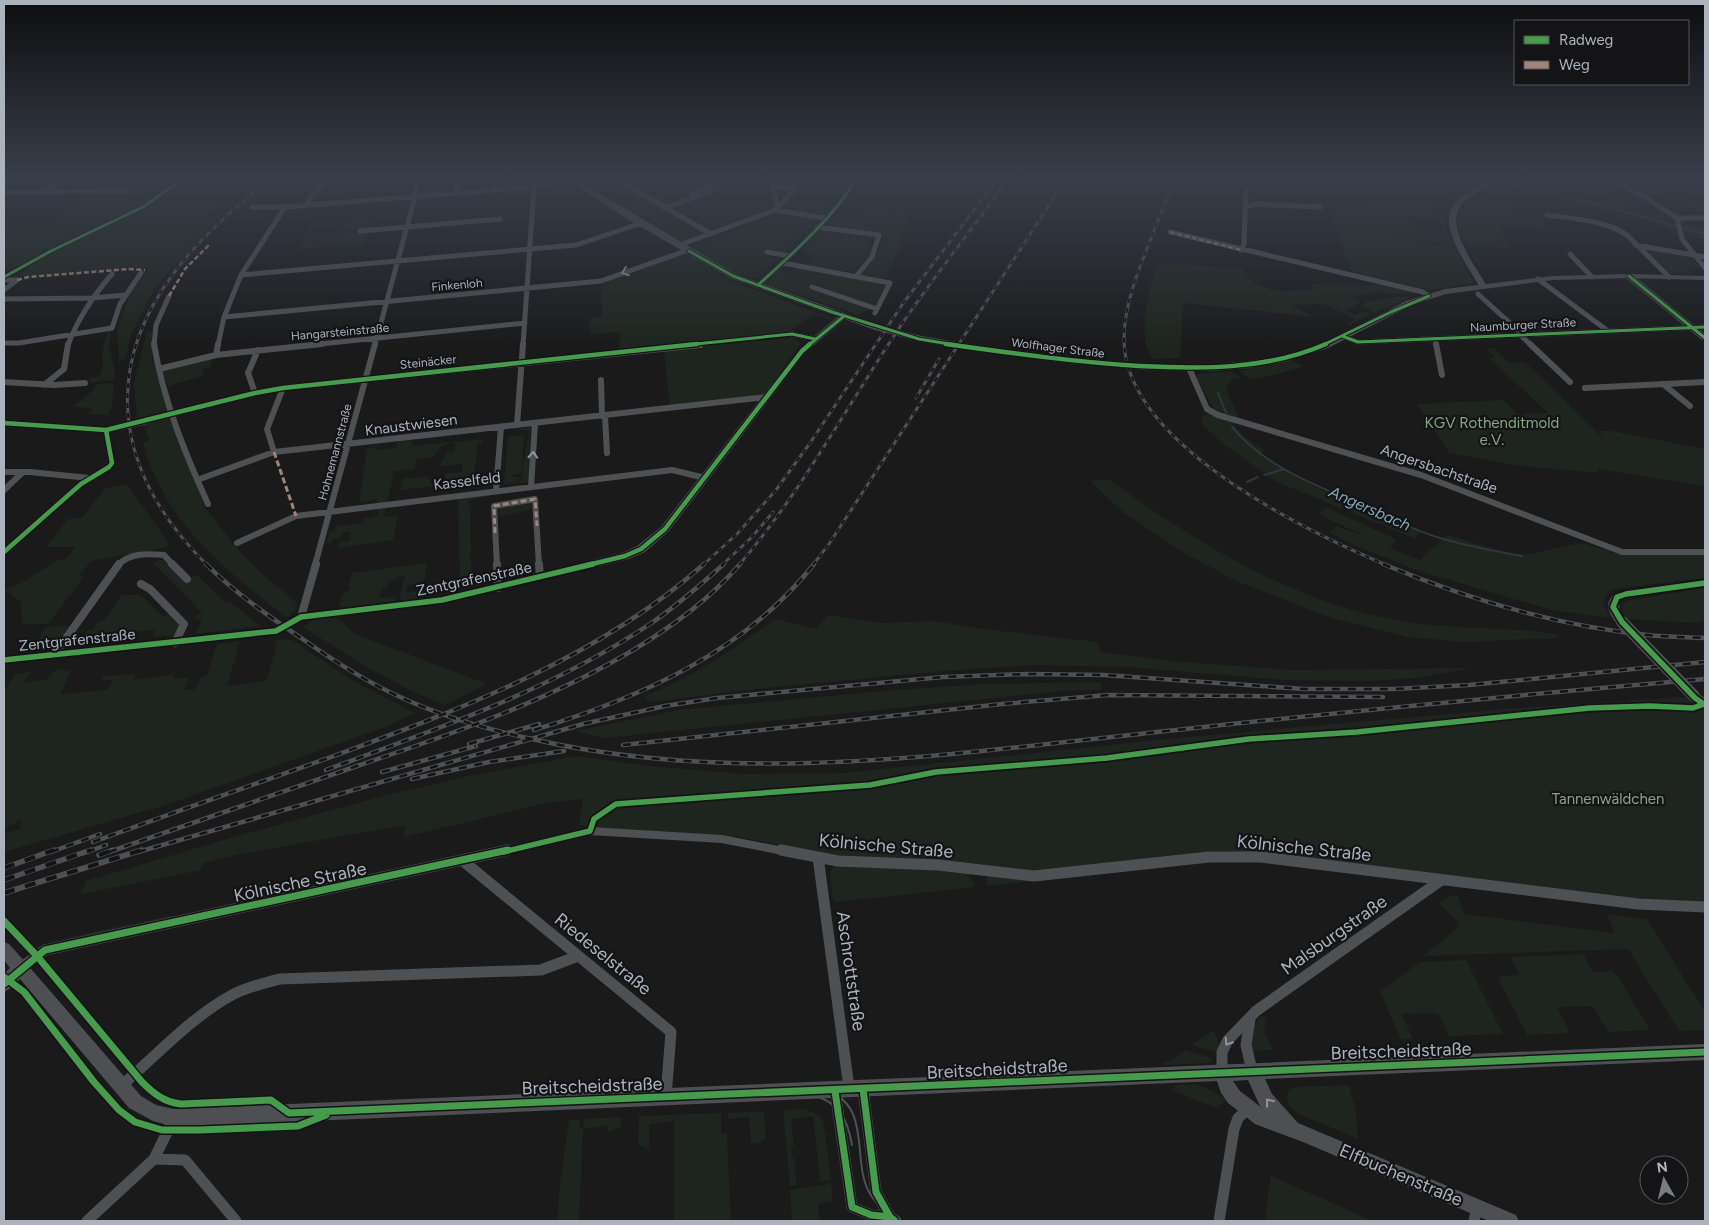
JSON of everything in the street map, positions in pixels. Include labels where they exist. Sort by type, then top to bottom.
[{"type":"main road","name":"Wolfhager Straße","points":[[659,233],[734,276],[843,317],[922,339],[1080,362],[1189,368],[1233,367],[1281,360],[1325,346],[1390,311],[1429,296],[1483,286],[1538,279],[1629,276],[1705,278]]},
{"type":"main road","points":[[1455,233],[1483,286]]},
{"type":"main road","points":[[1629,276],[1705,338]]},
{"type":"main road","name":"Zentgrafenstraße","points":[[4,660],[276,631],[302,617],[420,604],[498,588],[615,559],[641,549],[672,522],[802,350],[843,317]]},
{"type":"main road","points":[[1705,583],[1619,596],[1614,601],[1613,609],[1622,622],[1705,705]]},
{"type":"main road","name":"Breitscheidstraße","points":[[4,949],[135,1102],[159,1115],[174,1118],[1705,1052]]},
{"type":"main road","points":[[4,984],[21,968]]},
{"type":"main road","name":"Elfbuchenstraße","points":[[1252,1071],[1266,1100],[1292,1129]]},
{"type":"main road","name":"Elfbuchenstraße","points":[[1222,1072],[1227,1087],[1243,1114],[1292,1129],[1475,1214],[1510,1221]]},
{"type":"street","points":[[216,355],[224,317],[240,275],[268,233]]},
{"type":"street","name":"Hohnemannstraße","points":[[302,617],[406,233]]},
{"type":"street","points":[[518,425],[531,233]]},
{"type":"street","points":[[240,275],[576,245],[609,233]]},
{"type":"street","points":[[758,285],[783,263],[811,233]]},
{"type":"street","points":[[858,276],[872,257],[880,235],[866,233]]},
{"type":"street","points":[[1174,233],[1423,292],[1429,296]]},
{"type":"street","points":[[1241,250],[1244,244],[1244,233]]},
{"type":"street","points":[[1620,233],[1632,239],[1635,245],[1669,277]]},
{"type":"street","points":[[1680,233],[1693,256],[1705,268]]},
{"type":"street","name":"Finkenloh","points":[[224,317],[601,281],[684,248],[710,234]]},
{"type":"street","points":[[1635,245],[1705,257]]},
{"type":"street","points":[[767,252],[790,256]]},
{"type":"street","points":[[1570,254],[1592,278]]},
{"type":"street","points":[[783,263],[890,283],[876,311],[812,287]]},
{"type":"street","points":[[4,343],[19,343],[112,328],[125,295],[141,273]]},
{"type":"street","points":[[44,384],[64,368],[72,334],[92,298],[112,274]]},
{"type":"street","points":[[1538,279],[1608,331]]},
{"type":"street","points":[[4,280],[17,280],[4,290]]},
{"type":"street","points":[[1478,294],[1522,335]]},
{"type":"street","points":[[4,298],[92,298],[125,295]]},
{"type":"street","points":[[169,296],[156,325],[154,345],[171,414],[208,504]]},
{"type":"street","name":"Hangarsteinstraße","points":[[159,369],[216,355],[525,323]]},
{"type":"street","name":"Naumburger Straße","points":[[1342,336],[1358,342],[1705,328]]},
{"type":"street","points":[[792,334],[815,339]]},
{"type":"street","name":"Naumburger Straße","points":[[1522,335],[1570,382]]},
{"type":"street","points":[[1436,339],[1442,375]]},
{"type":"street","name":"Steinäcker","points":[[160,417],[283,388],[700,344]]},
{"type":"street","points":[[256,393],[248,373],[258,350]]},
{"type":"street","name":"Angersbachstraße","points":[[1189,368],[1207,409],[1218,415],[1420,475],[1622,552],[1705,552]]},
{"type":"street","points":[[601,380],[607,453]]},
{"type":"street","points":[[4,382],[44,384],[85,383]]},
{"type":"street","points":[[1585,388],[1705,382]]},
{"type":"street","points":[[1663,384],[1690,406]]},
{"type":"street","points":[[274,452],[267,429],[283,388]]},
{"type":"street","name":"Knaustwiesen","points":[[197,480],[274,452],[766,397]]},
{"type":"street","points":[[4,423],[106,430],[142,422]]},
{"type":"street","points":[[531,487],[535,424]]},
{"type":"street","points":[[496,492],[501,427]]},
{"type":"street","points":[[4,552],[89,478],[107,470],[112,463],[106,430]]},
{"type":"street","name":"Kasselfeld","points":[[237,543],[296,516],[672,470],[705,478]]},
{"type":"street","points":[[4,472],[22,474],[30,472],[89,478]]},
{"type":"street","points":[[4,490],[22,474]]},
{"type":"street","points":[[498,588],[494,506],[535,499],[540,577]]},
{"type":"street","points":[[54,655],[112,571],[127,558],[138,554],[156,553],[164,555],[187,579]]},
{"type":"street","points":[[141,584],[150,589],[184,624],[175,643]]},
{"type":"street","name":"Kölnische Straße","points":[[21,968],[45,950],[590,832],[722,838],[823,858],[938,866],[1034,876],[1234,856],[1261,857],[1440,881],[1638,904],[1705,907]]},
{"type":"street","name":"Aschrottstraße","points":[[823,858],[849,1090],[852,1207],[871,1215],[893,1219]]},
{"type":"street","name":"Riedeselstraße","points":[[463,861],[671,1032],[666,1097]]},
{"type":"street","name":"Malsburgstraße","points":[[1222,1072],[1222,1052],[1228,1040],[1256,1011],[1440,881]]},
{"type":"street","points":[[121,1086],[212,1008],[232,995],[258,984],[280,979],[541,970],[578,956]]},
{"type":"street","points":[[1250,1019],[1246,1045],[1252,1071]]},
{"type":"street","name":"Aschrottstraße","points":[[849,1090],[876,1192],[893,1219]]},
{"type":"street","points":[[1219,1221],[1234,1128],[1243,1114]]},
{"type":"street","points":[[87,1221],[154,1159],[174,1118]]},
{"type":"street","points":[[154,1159],[185,1160],[236,1221]]},
{"type":"green space","points":[[4,233],[205,233],[155,287],[132,333],[125,359],[119,361],[117,332],[130,294],[149,269],[129,267],[77,273],[19,276],[39,259],[14,268],[4,269]]},
{"type":"green space","points":[[332,233],[368,233],[365,244],[299,249],[305,236]]},
{"type":"green space","points":[[668,233],[706,233],[682,242]]},
{"type":"green space","points":[[725,233],[804,233],[783,254],[769,252],[766,256],[779,258],[757,279],[735,273],[690,246]]},
{"type":"green space","points":[[814,233],[850,233],[873,237],[869,246],[873,247],[866,259],[853,272],[806,266],[815,255],[804,253],[806,251],[799,249]]},
{"type":"green space","points":[[869,233],[904,233],[886,281],[861,274],[875,256],[883,235]]},
{"type":"green space","points":[[1338,233],[1448,233],[1454,245],[1392,237],[1455,247],[1474,283],[1429,290],[1352,272]]},
{"type":"green space","points":[[1460,233],[1503,233],[1512,248],[1473,246],[1475,248],[1470,248],[1483,267],[1480,267]]},
{"type":"green space","points":[[1676,233],[1705,233],[1705,239]]},
{"type":"green space","points":[[1646,249],[1691,256],[1703,270],[1688,269],[1693,274],[1670,274]]},
{"type":"green space","points":[[685,251],[728,280],[831,318],[831,320],[813,314],[789,332],[619,349],[620,332],[590,334],[590,318],[602,316],[601,282]]},
{"type":"green space","points":[[1156,263],[1242,268],[1256,284],[1274,290],[1315,290],[1312,284],[1373,285],[1374,283],[1415,293],[1391,294],[1380,291],[1354,297],[1361,302],[1347,311],[1356,315],[1364,311],[1372,314],[1350,325],[1347,324],[1355,319],[1324,304],[1291,305],[1314,317],[1183,303],[1180,358],[1153,359],[1145,338],[1144,325]]},
{"type":"green space","points":[[796,267],[883,283],[886,286],[876,306],[859,315],[765,283],[780,270],[790,272]]},
{"type":"green space","points":[[1414,296],[1374,313],[1362,306],[1365,302],[1392,297]]},
{"type":"green space","points":[[108,330],[111,330],[109,346],[115,372],[114,380],[88,383],[90,378],[99,377],[103,367],[102,353]]},
{"type":"green space","points":[[147,331],[152,331],[152,357],[169,417],[205,508],[235,546],[262,574],[297,603],[295,610],[287,618],[219,562],[199,542],[181,520],[166,497],[153,471],[143,443],[149,440],[142,419],[137,420],[134,383]]},
{"type":"green space","points":[[791,338],[801,343],[762,397],[670,407],[664,350]]},
{"type":"green space","name":"KGV Rothenditmold e.V.","points":[[1494,348],[1510,363],[1525,362],[1608,444],[1598,431],[1611,431],[1624,447],[1612,431],[1705,449],[1705,486],[1598,469],[1597,473],[1520,466],[1449,453],[1417,404],[1503,400],[1517,414],[1548,413],[1489,358],[1496,358],[1486,349]]},
{"type":"green space","points":[[213,356],[211,367],[203,369],[203,376],[168,386],[161,369]]},
{"type":"green space","points":[[1291,360],[1304,366],[1252,380],[1239,371]]},
{"type":"green space","points":[[1230,371],[1242,378],[1231,380],[1226,388],[1239,418],[1214,409],[1197,379],[1198,374]]},
{"type":"green space","points":[[97,384],[114,384],[112,405],[108,415],[87,414],[93,408],[73,407],[91,392]]},
{"type":"green space","points":[[1209,413],[1231,421],[1243,435],[1264,451],[1259,455],[1277,467],[1317,488],[1420,532],[1416,539],[1277,482],[1223,444],[1202,424],[1202,416]]},
{"type":"green space","points":[[530,427],[529,482],[519,483],[524,473],[522,473],[529,430],[519,430],[520,428]]},
{"type":"green space","points":[[524,435],[523,466],[520,473],[509,477],[519,477],[517,483],[504,484],[508,436]]},
{"type":"green space","points":[[483,439],[482,443],[478,443],[474,475],[482,474],[482,478],[471,480],[470,482],[442,484],[446,474],[462,472],[463,464],[439,466],[447,453],[454,452],[456,444],[452,444],[453,442]]},
{"type":"green space","points":[[413,440],[412,446],[449,442],[441,446],[434,457],[416,459],[414,469],[394,471],[387,503],[377,505],[377,499],[359,503],[367,451],[364,451],[365,449],[374,448],[377,444],[376,450],[396,448],[397,442]]},
{"type":"green space","points":[[428,476],[433,486],[400,490],[403,479]]},
{"type":"green space","points":[[1108,479],[1211,547],[1284,585],[1323,600],[1362,613],[1421,624],[1520,630],[1560,635],[1556,638],[1464,642],[1408,637],[1335,619],[1241,583],[1187,555],[1123,512],[1090,481]]},
{"type":"green space","points":[[127,484],[170,545],[163,548],[91,561],[78,577],[84,577],[48,624],[22,624],[21,602],[4,589],[20,584],[57,560],[65,560],[76,547],[46,547],[68,519],[82,518],[104,489]]},
{"type":"green space","points":[[490,494],[490,496],[468,500],[468,505],[470,505],[471,555],[469,558],[471,558],[472,579],[460,581],[458,498]]},
{"type":"green space","points":[[531,501],[531,509],[499,517],[498,507]]},
{"type":"green space","points":[[386,507],[384,517],[398,515],[393,540],[337,548],[338,543],[349,542],[351,532],[342,533],[341,538],[333,539],[332,543],[326,544],[329,532],[334,531],[336,526],[363,523],[364,519],[377,516],[379,508]]},
{"type":"green space","points":[[1326,507],[1397,540],[1390,548],[1420,560],[1447,535],[1501,551],[1524,555],[1582,543],[1622,555],[1705,554],[1705,578],[1614,589],[1606,594],[1603,603],[1611,618],[1552,610],[1419,571],[1354,545],[1330,533],[1337,526],[1369,538],[1318,514]]},
{"type":"green space","points":[[163,559],[184,581],[197,575],[226,603],[230,602],[261,626],[195,634],[202,619],[196,619],[195,617],[202,613],[153,563]]},
{"type":"green space","points":[[427,563],[423,588],[419,589],[419,584],[407,585],[406,593],[418,591],[417,600],[399,602],[405,576],[389,581],[387,588],[382,588],[379,598],[396,597],[395,602],[339,608],[342,596],[351,587],[348,585],[352,573]]},
{"type":"green space","points":[[1705,588],[1705,620],[1696,623],[1627,619],[1622,612],[1622,604],[1629,600]]},
{"type":"green space","points":[[122,595],[141,595],[162,616],[173,615],[181,623],[175,635],[152,637],[155,630],[83,637],[88,630],[92,630],[98,622],[105,619]]},
{"type":"green space","points":[[828,615],[882,623],[934,621],[983,629],[1098,642],[1101,652],[1171,661],[1293,670],[1472,668],[1416,678],[1370,681],[1285,680],[1127,667],[1034,665],[945,671],[765,688],[651,702],[644,697],[687,677],[734,648],[775,619],[816,629]]},
{"type":"green space","points":[[337,617],[355,634],[487,684],[445,705],[408,689],[372,670],[303,627],[314,619]]},
{"type":"green space","points":[[69,626],[60,639],[37,640],[46,627]]},
{"type":"green space","points":[[292,640],[352,680],[415,713],[385,727],[169,804],[4,852],[4,834],[20,830],[21,820],[4,829],[4,689],[15,674],[31,672],[24,683],[48,679],[55,670],[65,669],[64,671],[70,671],[61,694],[107,690],[113,680],[101,681],[104,676],[136,674],[134,680],[174,674],[173,679],[189,678],[185,688],[179,689],[194,690],[201,677],[207,676],[217,644],[240,641],[227,686],[266,681],[277,644],[274,641]]},
{"type":"green space","points":[[1100,682],[1102,690],[1072,690],[604,738],[575,731],[679,710],[983,684]]},
{"type":"green space","name":"Tannenwäldchen","points":[[1685,697],[1705,712],[1705,902],[1635,899],[1244,852],[1216,851],[1032,872],[838,857],[736,836],[597,828],[579,825],[583,799],[547,803],[404,837],[405,825],[245,853],[203,863],[201,870],[81,894],[86,881],[227,839],[383,796],[469,776],[576,756],[648,766],[744,774],[844,773],[1167,739],[1505,709]]},
{"type":"green space","points":[[835,865],[966,872],[975,887],[835,902],[830,873]]},
{"type":"green space","points":[[987,875],[1035,881],[987,886]]},
{"type":"green space","points":[[1453,895],[1458,895],[1464,914],[1614,933],[1607,914],[1647,919],[1705,1012],[1705,1030],[1679,1031],[1628,949],[1423,956],[1459,927],[1458,922],[1438,903]]},
{"type":"green space","points":[[175,915],[174,917],[123,927],[122,930],[45,942]]},
{"type":"green space","points":[[1583,954],[1593,972],[1612,971],[1618,977],[1650,1030],[1608,1032],[1593,1006],[1557,1007],[1570,1033],[1527,1035],[1499,980],[1500,976],[1519,975],[1510,957]]},
{"type":"green space","points":[[1466,960],[1503,1034],[1449,1036],[1438,1013],[1402,1014],[1413,1039],[1401,1039],[1380,992],[1420,962]]},
{"type":"green space","points":[[1260,1016],[1267,1017],[1264,1030],[1273,1050],[1250,1051],[1253,1029]]},
{"type":"green space","points":[[1213,1030],[1220,1045],[1217,1052],[1192,1045]]},
{"type":"green space","points":[[1185,1050],[1214,1059],[1208,1063],[1164,1065],[1163,1062],[1170,1061]]},
{"type":"green space","points":[[1196,1084],[1213,1091],[1226,1100],[1216,1108],[1172,1090],[1176,1085]]},
{"type":"green space","points":[[1349,1085],[1356,1112],[1358,1139],[1297,1113],[1288,1101],[1288,1092],[1294,1087]]},
{"type":"green space","points":[[803,1109],[815,1113],[823,1120],[831,1180],[820,1182],[813,1116],[791,1119],[794,1146],[791,1147],[792,1158],[794,1158],[797,1185],[790,1186],[783,1110]]},
{"type":"green space","points":[[764,1111],[766,1138],[756,1145],[756,1142],[751,1143],[749,1117],[728,1119],[728,1113]]},
{"type":"green space","points":[[721,1113],[721,1134],[727,1134],[731,1221],[674,1221],[674,1121],[649,1124],[649,1149],[638,1145],[639,1116]]},
{"type":"green space","points":[[621,1117],[621,1126],[608,1133],[608,1125],[583,1129],[579,1221],[557,1221],[569,1120],[580,1119],[580,1128],[583,1128],[584,1119]]},
{"type":"green space","points":[[1271,1176],[1373,1221],[1265,1221]]},
{"type":"green space","points":[[831,1184],[833,1201],[818,1204],[820,1221],[792,1221],[790,1190]]},
{"type":"waterway","name":"Angersbach","points":[[1218,393],[1226,413]]},
{"type":"waterway","name":"Angersbach","points":[[1232,427],[1246,442],[1284,469]]},
{"type":"waterway","points":[[1264,475],[1284,469]]},
{"type":"waterway","name":"Angersbach","points":[[1284,469],[1313,484],[1431,535],[1470,546],[1522,556]]},
{"type":"waterway","points":[[1247,482],[1258,477]]},
{"type":"tunnel","points":[[143,422],[160,417]]},
{"type":"tram line","points":[[4,944],[130,1090],[153,1107],[161,1110],[179,1114],[198,1115],[807,1088],[830,1092],[843,1100],[851,1110],[856,1122],[864,1179],[869,1192],[879,1205],[901,1221]]},
{"type":"tram line","points":[[4,955],[124,1095],[136,1108],[150,1115]]},
{"type":"tram line","points":[[811,1095],[828,1101],[840,1112],[848,1127],[852,1145]]},
{"type":"railway","points":[[207,564],[177,532],[154,497],[138,462],[129,425],[128,388],[134,350],[149,312],[173,274],[209,233]]},
{"type":"railway","points":[[703,565],[737,534],[776,490],[810,443],[904,302],[956,233]]},
{"type":"railway","points":[[739,565],[781,512],[890,342],[968,233]]},
{"type":"railway","points":[[813,565],[829,544],[1031,233]]},
{"type":"railway","points":[[1153,233],[1130,298],[1124,338],[1132,376],[1153,413],[1185,447],[1224,478],[1310,530],[1386,565]]},
{"type":"railway","points":[[916,398],[939,359]]},
{"type":"railway","points":[[722,565],[752,537],[773,512]]},
{"type":"railway","points":[[207,564],[253,604],[327,656],[374,684],[443,714]]},
{"type":"railway","points":[[443,714],[527,678],[574,654],[620,627],[663,597],[704,564]]},
{"type":"railway","points":[[459,720],[533,688],[612,648],[660,617],[724,564]]},
{"type":"railway","points":[[475,724],[569,685],[635,649],[691,611],[740,564]]},
{"type":"railway","points":[[534,730],[612,703],[650,687],[687,668],[722,647],[755,623],[786,595],[814,564]]},
{"type":"railway","points":[[1383,564],[1447,589],[1546,618],[1614,631],[1655,636],[1705,638]]},
{"type":"railway","points":[[531,739],[583,724],[665,706],[717,698],[943,677],[1027,674],[1104,675],[1304,689],[1394,689],[1469,685],[1705,662]]},
{"type":"railway","points":[[531,739],[612,754],[692,761],[773,763],[854,761],[1015,748],[1374,709],[1705,679]]},
{"type":"railway","points":[[623,745],[1002,704],[1108,695],[1383,697]]},
{"type":"railway","points":[[93,842],[331,757],[443,714]]},
{"type":"railway","points":[[443,714],[459,720]]},
{"type":"railway","points":[[326,770],[459,720]]},
{"type":"railway","points":[[459,720],[475,724]]},
{"type":"railway","points":[[109,852],[475,724]]},
{"type":"railway","points":[[475,724],[507,733]]},
{"type":"railway","points":[[507,733],[539,724]]},
{"type":"railway","points":[[469,744],[507,733]]},
{"type":"railway","points":[[507,733],[531,739]]},
{"type":"railway","points":[[138,852],[531,739]]},
{"type":"railway","points":[[382,772],[476,746]]},
{"type":"railway","points":[[412,779],[489,762],[564,751]]},
{"type":"railway","points":[[51,852],[100,834]]},
{"type":"railway","points":[[87,852],[106,845]]},
{"type":"railway","points":[[4,868],[54,850]]},
{"type":"railway","points":[[4,880],[91,850]]},
{"type":"railway","points":[[99,855],[113,850]]},
{"type":"railway","points":[[4,893],[142,850]]},
{"type":"marked path","points":[[1175,233],[1241,250]]},
{"type":"marked path","points":[[169,296],[185,269],[210,244]]},
{"type":"marked path","points":[[17,280],[28,277],[129,269],[145,270]]},
{"type":"marked path","points":[[274,452],[296,516]]},
{"type":"marked path","points":[[495,533],[494,506],[535,499],[537,526]]},
{"type":"cycle path","points":[[4,277],[88,233]]},
{"type":"cycle path","points":[[758,285],[810,233]]},
{"type":"cycle path","points":[[689,251],[733,276],[854,320],[919,339],[1077,361],[1125,365],[1183,368],[1222,367],[1280,360],[1299,355],[1337,339],[1410,303],[1429,296]]},
{"type":"cycle path","points":[[1629,276],[1705,338]]},
{"type":"cycle path","points":[[4,660],[276,631],[301,617],[442,600],[625,556],[641,549],[665,529],[802,351],[843,317]]},
{"type":"cycle path","points":[[1342,336],[1358,342],[1705,327]]},
{"type":"cycle path","points":[[4,423],[106,430],[255,393],[283,388],[792,334],[815,339]]},
{"type":"cycle path","points":[[4,552],[81,484],[109,467],[112,463],[106,430]]},
{"type":"cycle path","points":[[1705,583],[1626,594],[1617,597],[1613,604],[1615,613],[1622,622],[1695,698],[1705,705]]},
{"type":"cycle path","points":[[4,984],[45,950],[463,861],[590,831],[594,819],[616,804],[870,785],[936,772],[1107,758],[1249,739],[1357,732],[1590,708],[1650,706],[1693,708],[1704,704]]},
{"type":"cycle path","points":[[4,921],[37,956],[151,1091],[169,1102],[181,1104],[271,1100],[289,1113],[835,1091],[1329,1067],[1705,1052]]},
{"type":"cycle path","points":[[4,977],[24,992],[94,1082],[119,1110],[135,1122],[162,1130],[200,1130],[298,1126],[326,1115]]},
{"type":"cycle path","points":[[863,1089],[876,1192],[890,1217],[894,1220]]},
{"type":"cycle path","points":[[835,1091],[852,1207],[871,1215],[890,1217]]}]
